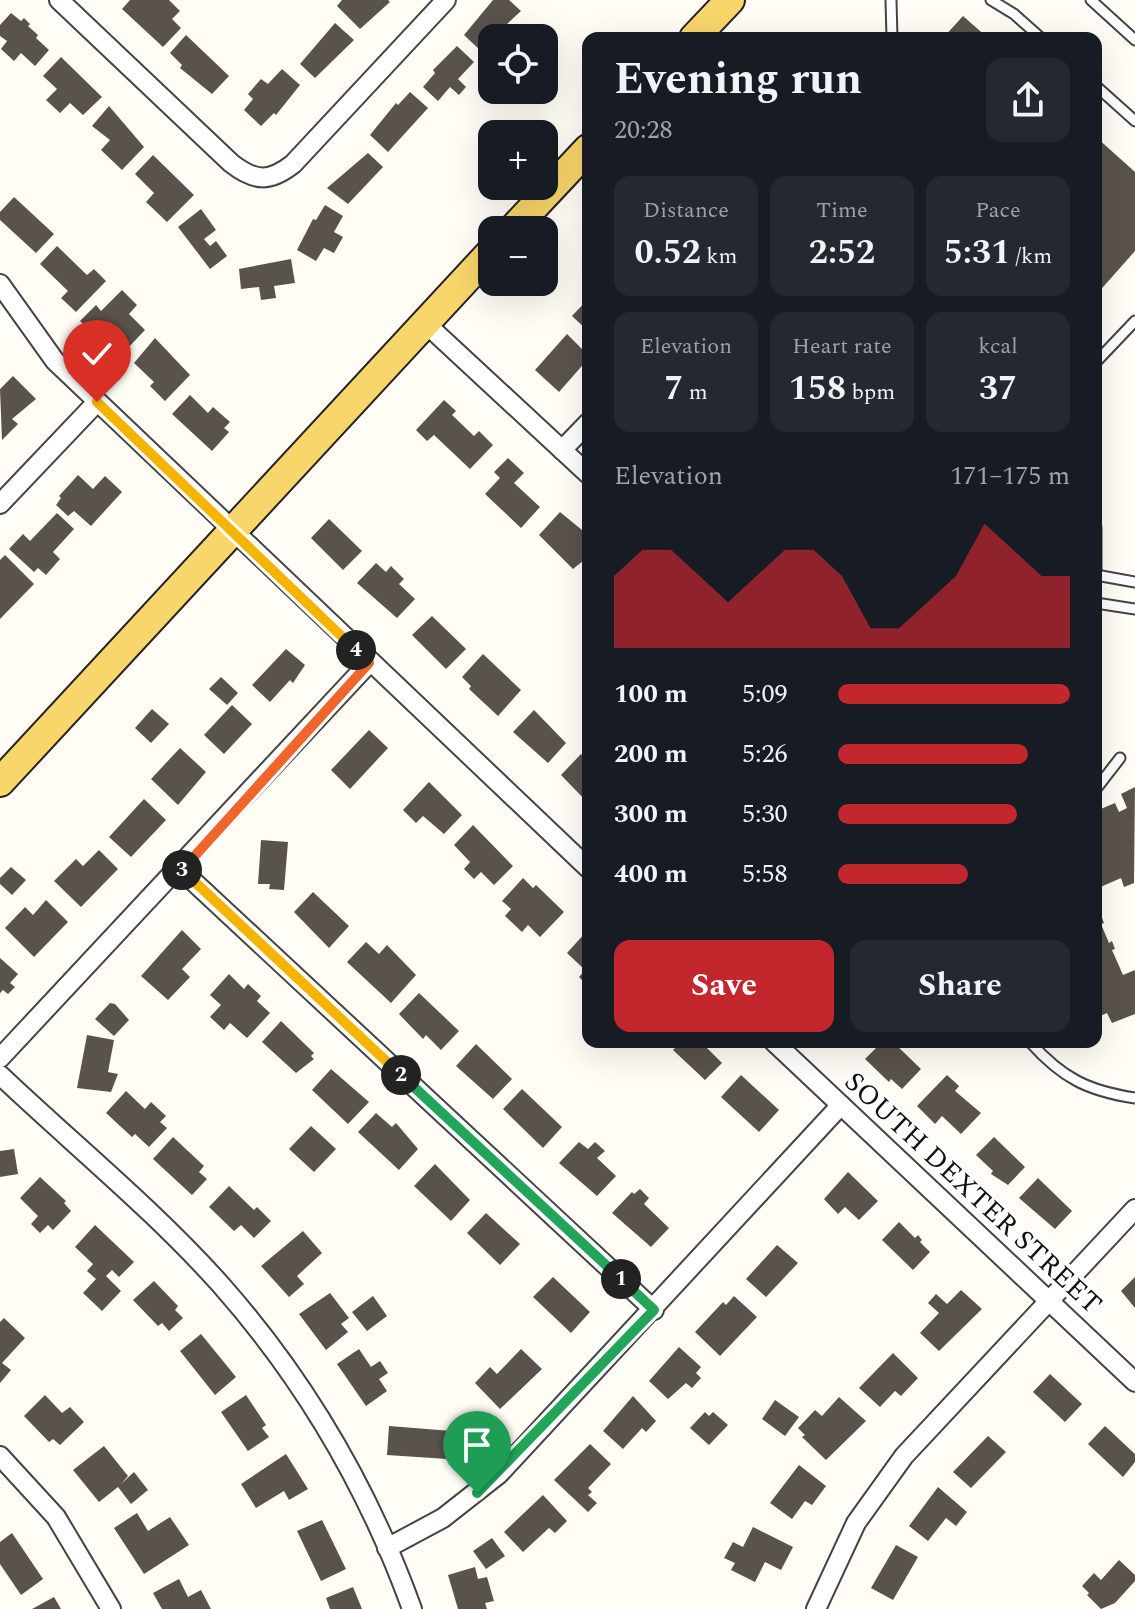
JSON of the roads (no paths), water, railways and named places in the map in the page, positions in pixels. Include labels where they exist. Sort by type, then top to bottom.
[{"type":"main road","points":[[700,32],[730,0]]},
{"type":"main road","points":[[525,216],[582,155]]},
{"type":"main road","points":[[0,782],[478,266]]},
{"type":"street","points":[[59,0],[231,163],[266,186],[293,164],[446,0]]},
{"type":"street","points":[[0,284],[55,361],[582,862]]},
{"type":"street","points":[[424,322],[582,468]]},
{"type":"street","points":[[0,504],[97,402]]},
{"type":"street","points":[[562,450],[582,429]]},
{"type":"street","points":[[0,1058],[180,869],[369,663]]},
{"type":"street","points":[[180,869],[654,1310]]},
{"type":"street","name":"SOUTH DEXTER STREET","points":[[780,1048],[1135,1382]]},
{"type":"street","points":[[0,1075],[171,1234],[220,1284],[264,1337],[314,1407],[341,1453],[387,1548],[412,1609]]},
{"type":"street","points":[[387,1548],[443,1518],[477,1493],[654,1310],[841,1105]]},
{"type":"street","points":[[816,1609],[844,1545],[876,1490],[904,1456],[1135,1209]]},
{"type":"street","points":[[0,1456],[56,1517],[111,1609]]},
{"type":"lane","points":[[891,0],[892,32]]},
{"type":"lane","points":[[991,0],[1014,14],[1034,32]]},
{"type":"lane","points":[[1091,0],[1135,40]]},
{"type":"lane","points":[[1102,91],[1135,121]]},
{"type":"lane","points":[[1102,356],[1135,321]]},
{"type":"lane","points":[[1102,575],[1135,582]]},
{"type":"lane","points":[[1102,604],[1135,609]]},
{"type":"lane","points":[[1102,781],[1120,758]]},
{"type":"lane","points":[[1036,1048],[1063,1074],[1083,1086],[1135,1098]]}]
